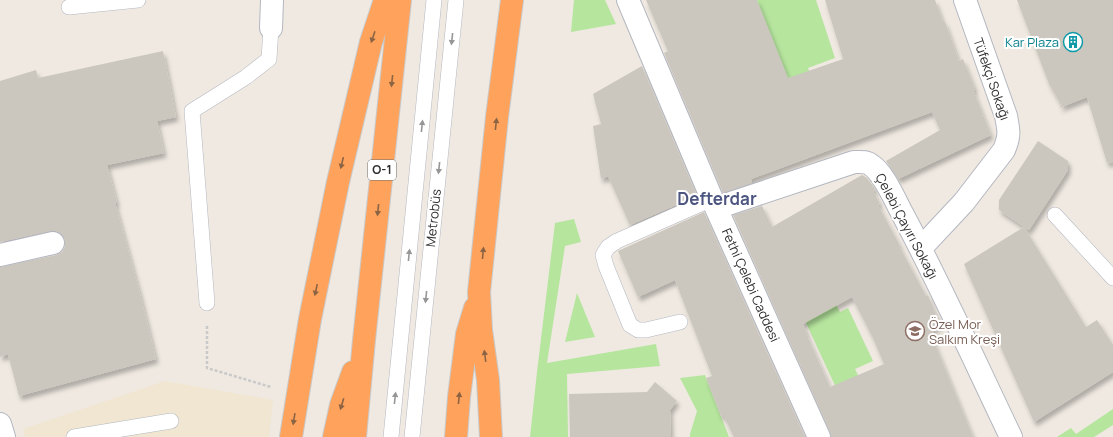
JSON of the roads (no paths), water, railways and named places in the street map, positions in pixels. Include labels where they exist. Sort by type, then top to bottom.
[{"type":"highway","points":[[291,437],[310,319],[338,182],[371,42],[386,0]]},
{"type":"highway","name":"O-1","points":[[355,437],[400,0]]},
{"type":"highway","points":[[491,437],[488,380],[481,330],[479,292],[496,117],[512,0]]},
{"type":"highway","points":[[456,437],[459,397],[467,334],[479,292]]},
{"type":"highway","points":[[334,437],[341,406],[364,340]]},
{"type":"street","points":[[271,28],[272,0]]},
{"type":"street","name":"Fethi Çelebi Caddesi","points":[[628,0],[714,203],[819,437]]},
{"type":"street","name":"Tüfekçi Sokağı","points":[[921,248],[964,202],[1004,150],[1008,141],[1009,130],[1006,116],[965,0]]},
{"type":"street","name":"Çelebi Çayırı Sokağı","points":[[714,203],[854,162],[871,164],[879,172],[887,185],[921,248],[1011,437]]},
{"type":"street","points":[[0,255],[53,243]]},
{"type":"street","points":[[0,424],[4,437]]},
{"type":"lane","points":[[70,7],[138,0]]},
{"type":"lane","name":"Metrobüs","points":[[391,437],[434,0]]},
{"type":"lane","name":"Metrobüs","points":[[412,437],[456,0]]},
{"type":"lane","points":[[207,303],[192,111],[246,77],[268,59],[271,28]]},
{"type":"lane","points":[[680,322],[646,330],[638,330],[630,325],[603,255],[608,247],[617,241],[714,203]]},
{"type":"lane","points":[[1055,215],[1113,278]]},
{"type":"lane","points":[[74,437],[171,421]]},
{"type":"place","name":"Kar Plaza","points":[[1073,42]]},
{"type":"place","name":"Özel Mor Salkım Kreşi","points":[[915,331]]},
{"type":"district","name":"Defterdar","points":[[717,199]]}]
